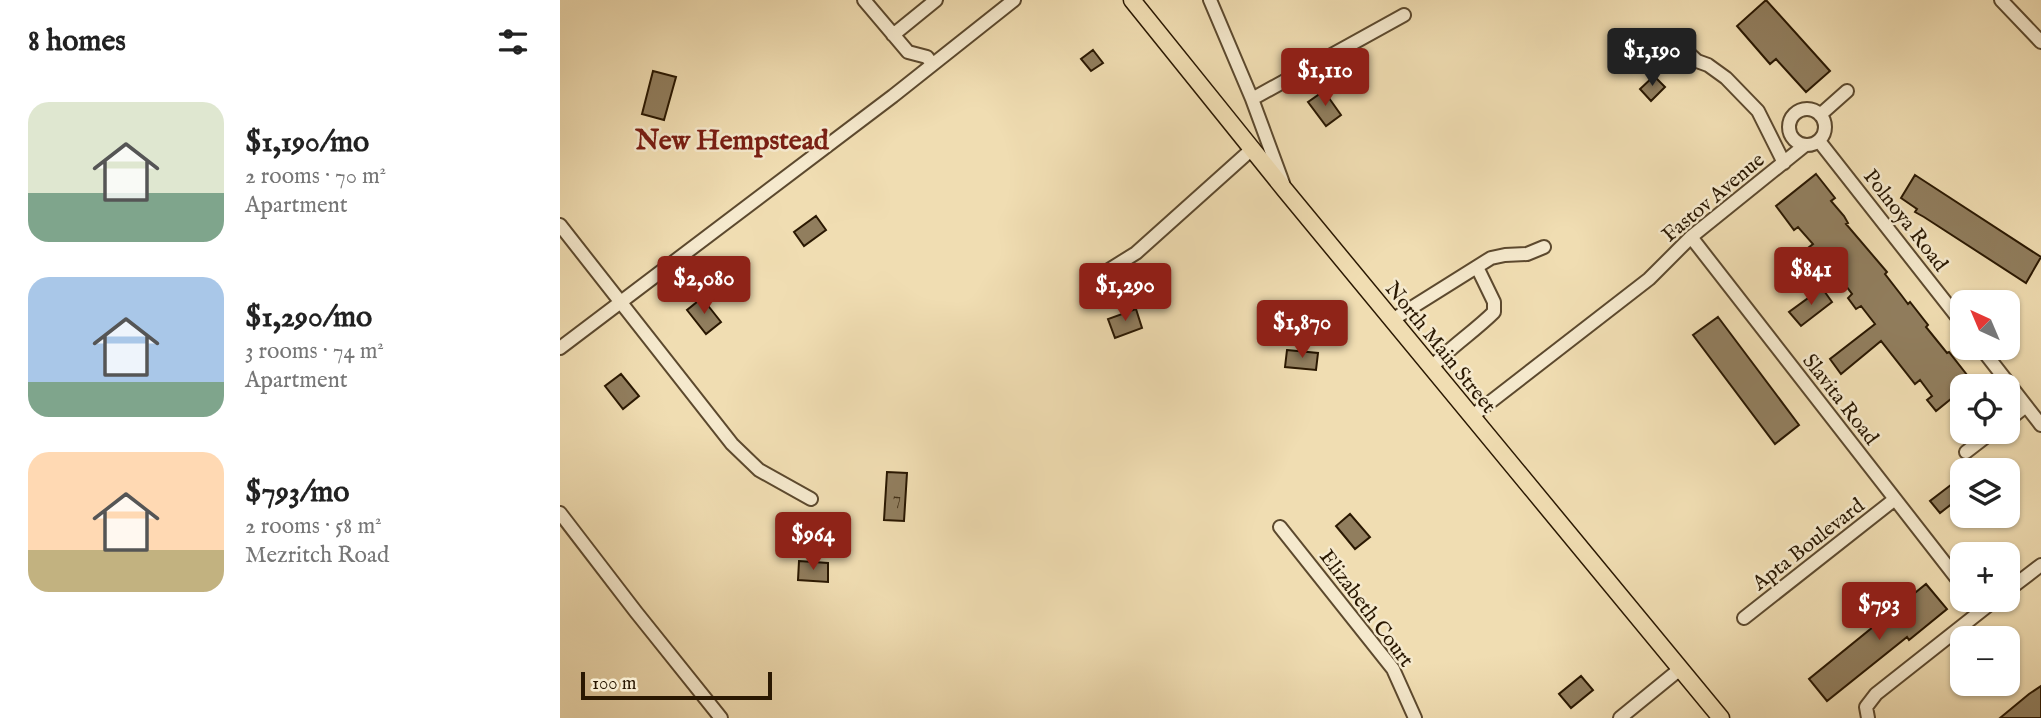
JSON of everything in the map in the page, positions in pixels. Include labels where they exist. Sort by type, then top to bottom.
[{"type":"main road","name":"North Main Street","points":[[1132,0],[1471,417],[1721,718]]},
{"type":"street","points":[[864,0],[908,52],[927,57],[932,64]]},
{"type":"street","points":[[893,36],[936,0]]},
{"type":"street","points":[[560,348],[893,96],[1014,0]]},
{"type":"street","points":[[1210,0],[1252,99],[1285,190]]},
{"type":"street","points":[[2001,0],[2041,41]]},
{"type":"street","points":[[1252,99],[1404,15]]},
{"type":"street","points":[[1672,38],[1697,61],[1708,65],[1726,78],[1758,111],[1784,163]]},
{"type":"street","points":[[1820,115],[1847,92]]},
{"type":"street","points":[[1803,109],[1810,109],[1820,115],[1825,131],[1819,141],[1804,146],[1792,139],[1788,128],[1792,116],[1803,109]]},
{"type":"street","name":"Polnoya Road","points":[[1819,141],[1950,308]]},
{"type":"street","name":"Fastov Avenue","points":[[1471,417],[1649,279],[1690,237],[1804,146]]},
{"type":"street","points":[[1088,283],[1136,253],[1252,149]]},
{"type":"street","points":[[560,225],[732,444],[759,470],[811,499]]},
{"type":"street","name":"Slavita Road","points":[[1690,237],[1950,570]]},
{"type":"street","points":[[1392,320],[1491,258],[1527,254],[1544,247]]},
{"type":"street","points":[[1431,368],[1445,352],[1472,334],[1494,312],[1494,302],[1477,267]]},
{"type":"street","points":[[1990,360],[2041,425]]},
{"type":"street","points":[[2020,411],[2026,406]]},
{"type":"street","points":[[1966,452],[1976,444]]},
{"type":"street","name":"Apta Boulevard","points":[[1744,618],[1895,499]]},
{"type":"street","points":[[560,513],[721,718]]},
{"type":"street","name":"Elizabeth Court","points":[[1280,527],[1393,669],[1415,718]]},
{"type":"street","points":[[2020,581],[2041,565]]},
{"type":"street","points":[[1867,713],[1876,694],[1970,612]]},
{"type":"street","points":[[1620,718],[1680,669]]},
{"type":"building","points":[[1766,0],[1830,71],[1806,92],[1776,59],[1770,64],[1737,26]]},
{"type":"building","points":[[1093,50],[1103,63],[1091,71],[1081,59]]},
{"type":"building","points":[[653,71],[676,77],[664,120],[642,114]]},
{"type":"building","points":[[1654,76],[1665,87],[1651,101],[1640,89]]},
{"type":"building","points":[[1324,91],[1341,115],[1326,126],[1308,102]]},
{"type":"building","points":[[1816,174],[1835,198],[1831,201],[1844,216],[1848,223],[1846,224],[1887,272],[1885,274],[1908,304],[1910,302],[1928,325],[1926,327],[1950,353],[1950,360],[1955,360],[1966,374],[1950,374],[1950,400],[1936,411],[1927,400],[1932,396],[1920,380],[1915,384],[1881,341],[1841,374],[1830,359],[1875,324],[1861,306],[1856,309],[1848,298],[1852,294],[1840,278],[1835,282],[1808,248],[1813,244],[1798,227],[1794,230],[1776,206]]},
{"type":"building","points":[[1915,175],[2041,257],[2026,283],[1915,212],[1917,209],[1901,198]]},
{"type":"building","points":[[816,216],[826,230],[804,246],[794,232]]},
{"type":"building","points":[[1822,288],[1832,302],[1801,326],[1789,312]]},
{"type":"building","points":[[702,298],[721,322],[706,334],[687,310]]},
{"type":"building","points":[[1136,309],[1142,328],[1115,338],[1108,319]]},
{"type":"building","points":[[1718,317],[1799,425],[1775,444],[1693,335]]},
{"type":"building","points":[[1287,350],[1318,353],[1316,370],[1285,367]]},
{"type":"building","points":[[621,374],[639,396],[623,409],[605,386]]},
{"type":"building","points":[[887,472],[907,473],[904,521],[884,520]]},
{"type":"building","points":[[1950,486],[1950,505],[1940,513],[1930,501]]},
{"type":"building","points":[[1350,514],[1370,537],[1355,549],[1336,526]]},
{"type":"building","points":[[799,561],[828,563],[828,582],[798,580]]},
{"type":"building","points":[[1926,584],[1947,609],[1909,640],[1907,637],[1827,701],[1809,679]]},
{"type":"building","points":[[1581,676],[1593,690],[1571,708],[1559,694]]},
{"type":"building","points":[[2041,686],[2041,718],[2000,718],[2029,694]]},
{"type":"district","name":"New Hempstead","points":[[732,139]]}]
